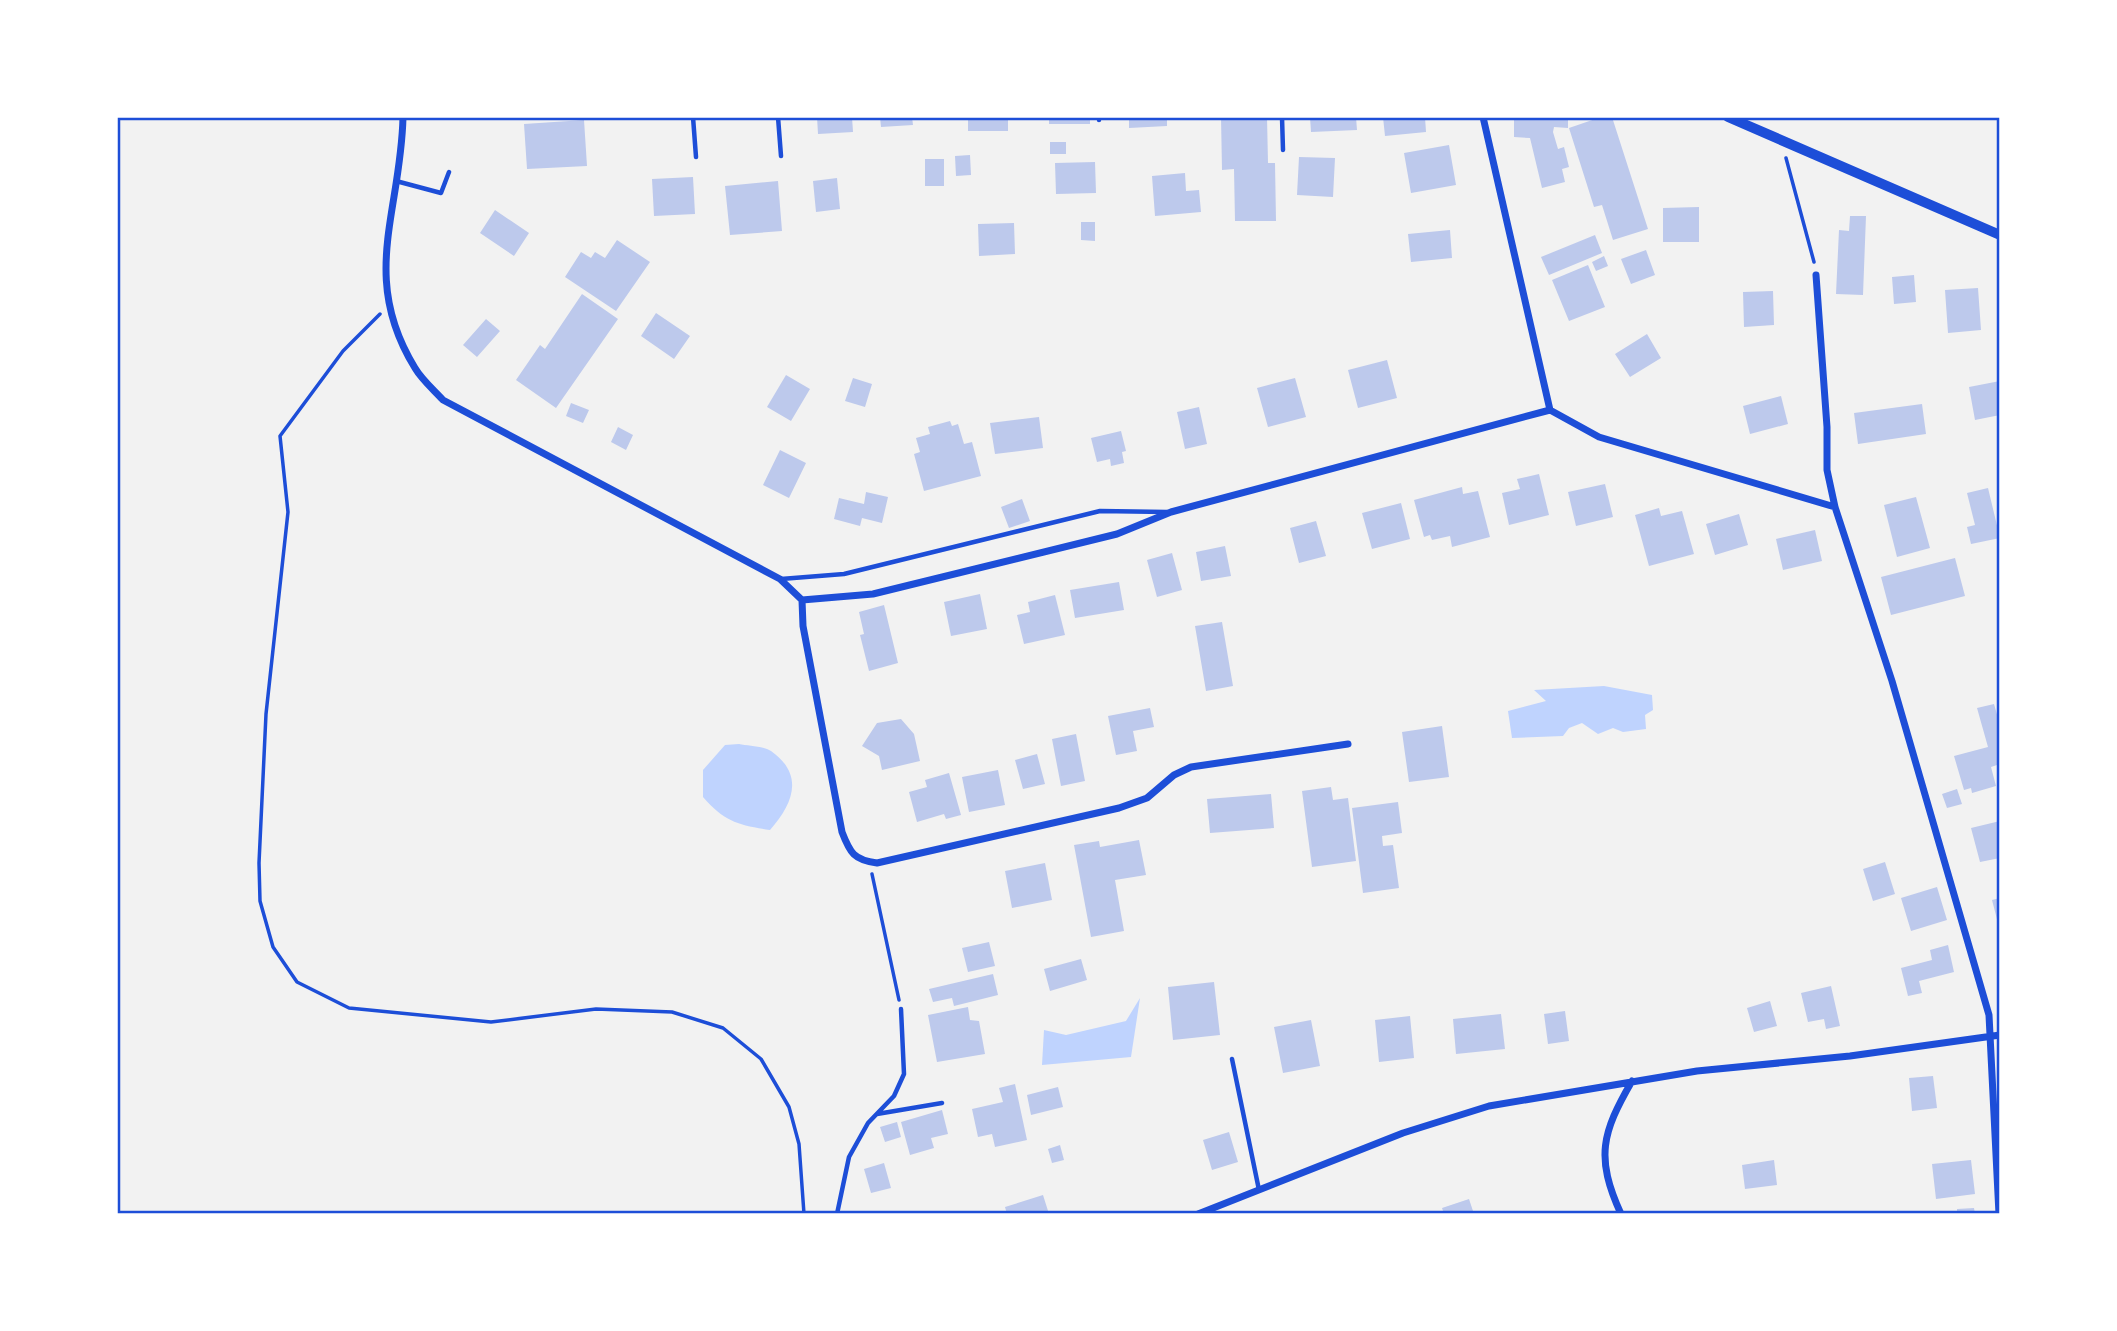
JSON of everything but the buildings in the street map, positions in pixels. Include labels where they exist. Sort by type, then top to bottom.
[{"type":"street","points":[[403,117],[383,275],[388,304],[415,369],[443,400],[780,579],[802,600],[803,626],[842,832],[850,853],[859,860],[877,863],[1119,808],[1147,798],[1174,775],[1191,767],[1348,744]]},
{"type":"street","points":[[1483,117],[1550,410]]},
{"type":"street","points":[[1728,117],[2000,235]]},
{"type":"street","points":[[1816,275],[1827,427],[1827,470],[1835,507],[1888,668],[1989,1015],[1999,1214]]},
{"type":"street","points":[[802,600],[873,594],[1117,534],[1171,512],[1550,410],[1599,437],[1835,507]]},
{"type":"street","points":[[1198,1214],[1403,1132],[1489,1106],[1632,1081],[2000,1035]]},
{"type":"street","points":[[1621,1214],[1610,1190],[1604,1150],[1611,1118],[1632,1081]]},
{"type":"lane","points":[[693,117],[696,157]]},
{"type":"lane","points":[[778,117],[781,156]]},
{"type":"lane","points":[[1282,117],[1283,150]]},
{"type":"lane","points":[[395,180],[442,192],[449,172]]},
{"type":"lane","points":[[780,579],[844,574],[1100,511],[1171,512]]},
{"type":"lane","points":[[837,1214],[849,1157],[876,1114],[894,1096],[904,1074],[901,1009]]},
{"type":"lane","points":[[1232,1059],[1259,1189]]},
{"type":"lane","points":[[876,1114],[942,1103]]},
{"type":"path","points":[[1781,142],[1799,198],[1816,275]]},
{"type":"path","points":[[388,304],[343,351],[280,436],[289,512],[266,715],[259,863],[260,901],[273,947],[297,982],[349,1008],[491,1022],[596,1009],[672,1012],[723,1028],[761,1059],[789,1107],[799,1144],[804,1214]]},
{"type":"path","points":[[870,862],[901,1009]]},
{"type":"water","points":[[1604,686],[1652,695],[1653,710],[1645,715],[1646,729],[1623,732],[1613,728],[1598,734],[1582,723],[1569,728],[1563,736],[1512,738],[1508,711],[1546,701],[1534,690]]},
{"type":"water","points":[[739,744],[771,751],[782,760],[792,780],[792,790],[785,810],[770,830],[733,821],[718,812],[703,797],[703,770],[725,745]]},
{"type":"water","points":[[1140,998],[1131,1057],[1042,1065],[1044,1030],[1066,1035],[1126,1021]]}]
